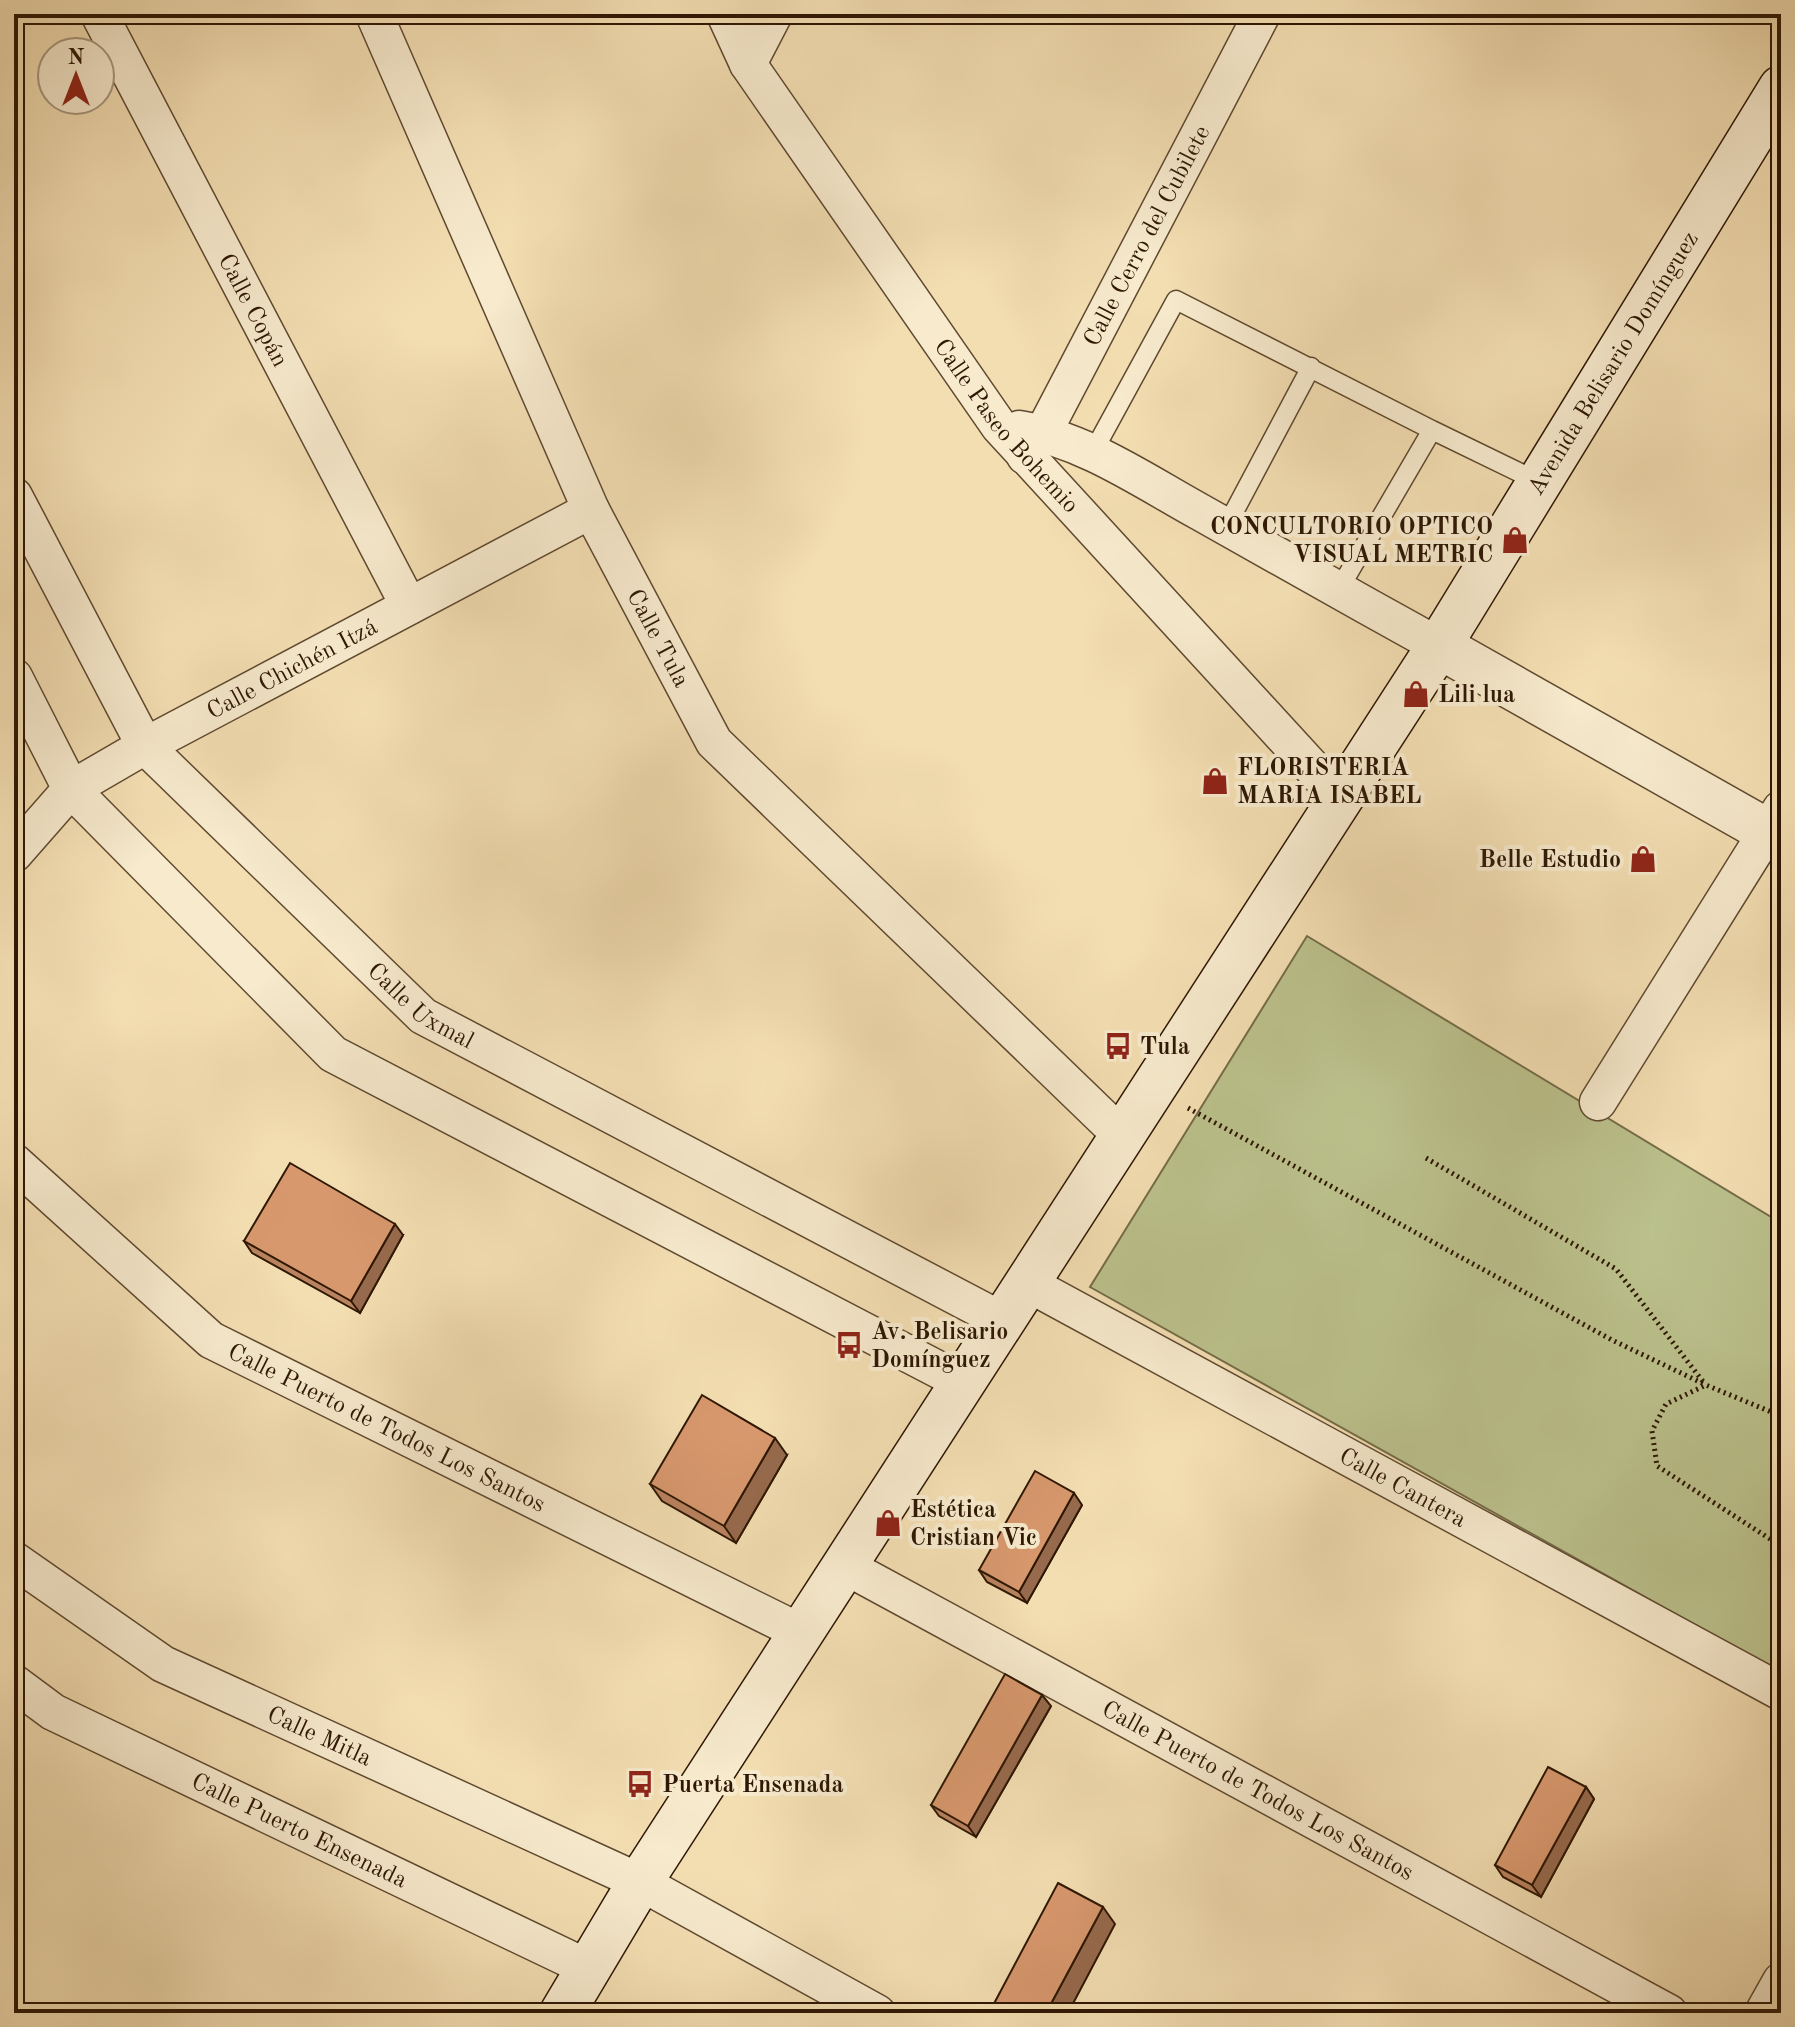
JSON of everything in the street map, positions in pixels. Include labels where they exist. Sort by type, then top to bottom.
[{"type":"main road","name":"Avenida Belisario Domínguez","points":[[562,2013],[640,1882],[1439,646],[1781,88]]},
{"type":"main road","points":[[1439,646],[1776,826]]},
{"type":"street","name":"Calle Copán","points":[[99,14],[409,606]]},
{"type":"street","name":"Calle Tula","points":[[374,14],[591,510],[714,742],[1122,1136]]},
{"type":"street","name":"Calle Paseo Bohemio","points":[[725,14],[748,64],[999,426],[1034,444],[1340,798]]},
{"type":"street","points":[[748,64],[774,14]]},
{"type":"street","name":"Calle Cerro del Cubilete","points":[[1034,444],[1262,14]]},
{"type":"street","points":[[1034,444],[1093,452],[1439,646]]},
{"type":"street","name":"Calle Uxmal","points":[[14,496],[145,746],[423,1016],[1003,1321]]},
{"type":"street","name":"Calle Chichén Itzá","points":[[14,854],[71,789],[145,746],[591,510]]},
{"type":"street","points":[[14,677],[71,789],[333,1054],[964,1383]]},
{"type":"street","points":[[1598,1102],[1776,826]]},
{"type":"street","name":"Calle Puerto de Todos Los Santos","points":[[14,1162],[211,1340],[802,1633]]},
{"type":"street","name":"Calle Cantera","points":[[1027,1283],[1781,1692]]},
{"type":"street","name":"Calle Mitla","points":[[14,1560],[163,1664],[640,1882]]},
{"type":"street","name":"Calle Puerto de Todos Los Santos","points":[[845,1566],[1669,2013]]},
{"type":"street","name":"Calle Puerto Ensenada","points":[[14,1683],[53,1712],[588,1968]]},
{"type":"street","points":[[640,1882],[877,2013]]},
{"type":"street","points":[[1763,2013],[1781,1981]]},
{"type":"lane","points":[[1093,452],[1176,300],[1539,482]]},
{"type":"lane","points":[[1226,527],[1311,367]]},
{"type":"lane","points":[[1338,591],[1432,430]]},
{"type":"path","points":[[1153,1089],[1612,1340],[1706,1385],[1781,1416]]},
{"type":"path","points":[[1426,1158],[1616,1269],[1706,1385]]},
{"type":"path","points":[[1706,1385],[1666,1404],[1652,1431],[1657,1466],[1781,1546]]},
{"type":"green space","points":[[1307,936],[1781,1223],[1781,1673],[1090,1287]]},
{"type":"building","points":[[290,1163],[395,1224],[351,1301],[244,1241]]},
{"type":"building","points":[[702,1395],[775,1438],[724,1526],[650,1484]]},
{"type":"building","points":[[1035,1471],[1074,1493],[1019,1592],[979,1570]]},
{"type":"building","points":[[1005,1674],[1042,1695],[968,1826],[931,1805]]},
{"type":"building","points":[[1548,1767],[1586,1787],[1532,1885],[1495,1865]]},
{"type":"building","points":[[1058,1883],[1103,1907],[1046,2013],[989,2013]]},
{"type":"place","name":"CONCULTORIO OPTICO VISUAL METRIC","points":[[1515,540]]},
{"type":"place","name":"Lili lua","points":[[1416,694]]},
{"type":"place","name":"FLORISTERIA MARIA ISABEL","points":[[1215,781]]},
{"type":"place","name":"Belle Estudio","points":[[1643,859]]},
{"type":"place","name":"Tula","points":[[1118,1046]]},
{"type":"place","name":"Av. Belisario Domínguez","points":[[849,1345]]},
{"type":"place","name":"Estética Cristian Vic","points":[[888,1523]]},
{"type":"place","name":"Puerta Ensenada","points":[[640,1784]]}]
